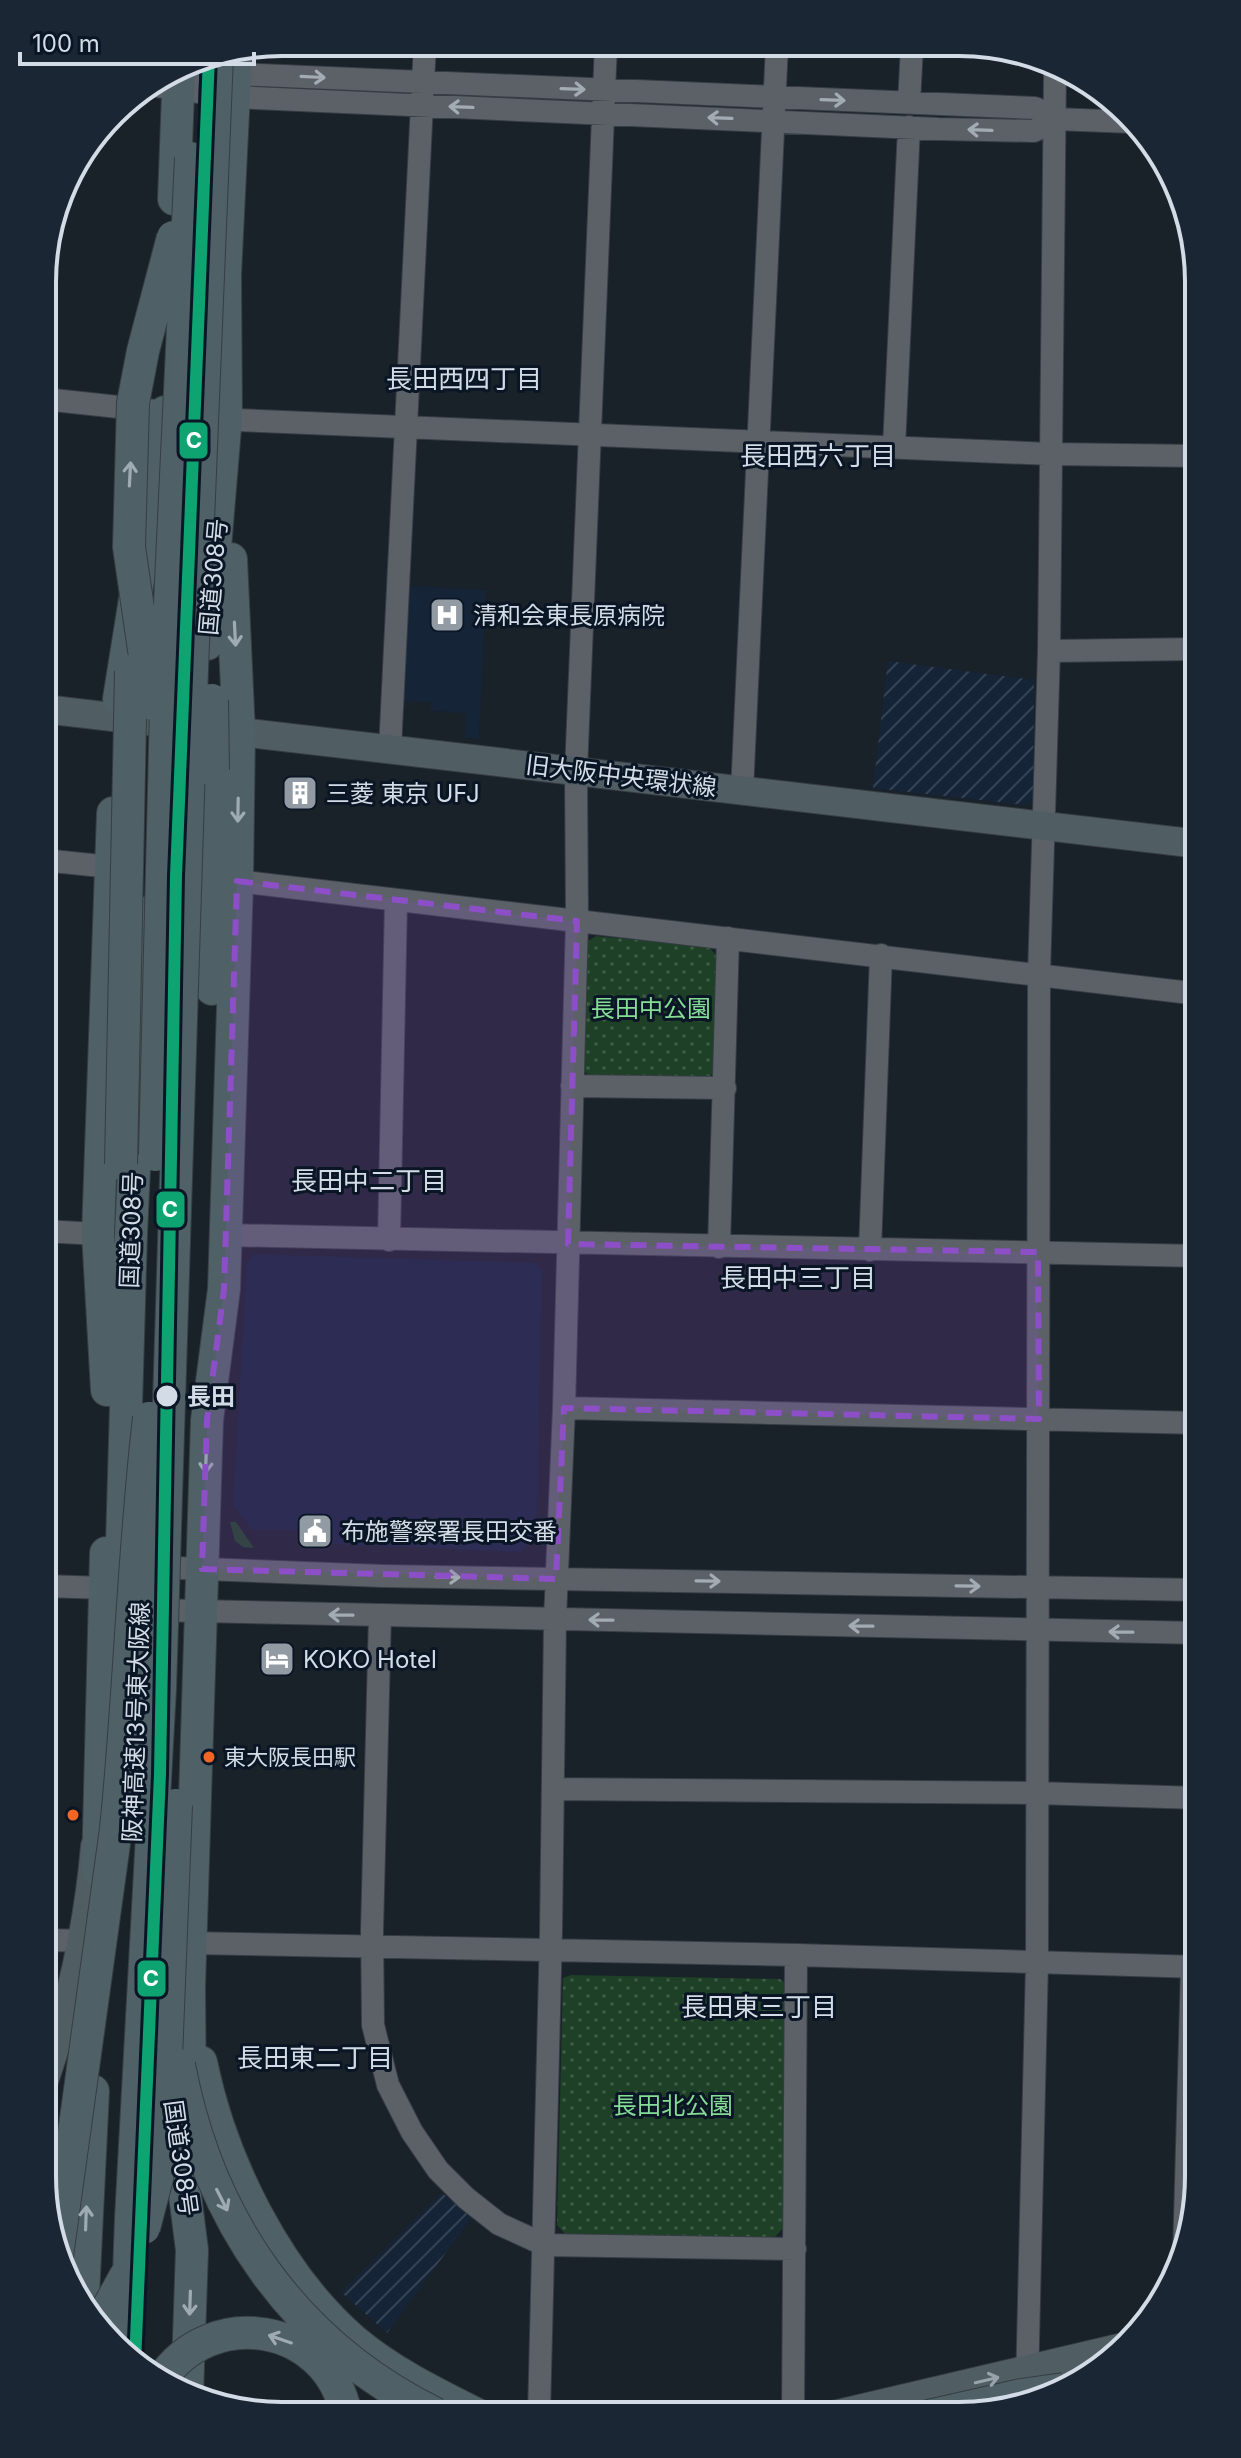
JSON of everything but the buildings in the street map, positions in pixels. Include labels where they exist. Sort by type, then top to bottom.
[{"type":"highway","name":"阪神高速13号東大阪線","points":[[107,2318],[132,1840],[159,1419],[205,357],[230,69]]},
{"type":"highway","name":"国道308号","points":[[187,2382],[192,2250],[167,2059],[162,1942],[188,1569],[179,1235],[200,727],[226,416],[225,275],[230,69]]},
{"type":"highway","name":"阪神高速13号東大阪線","points":[[127,2340],[156,1780],[164,802],[194,73]]},
{"type":"highway","name":"国道308号","points":[[84,2284],[91,2113],[109,1941],[115,1587],[157,722],[173,84]]},
{"type":"highway","points":[[108,1402],[119,1271],[131,724],[129,547],[133,403],[143,351],[184,192],[192,119]]},
{"type":"highway","points":[[205,357],[213,770],[207,1420]]},
{"type":"highway","points":[[91,2113],[89,1941],[115,1587],[98,1234],[116,717],[165,412]]},
{"type":"highway","points":[[188,1569],[224,1289],[226,1235],[239,732],[226,416]]},
{"type":"highway","points":[[129,547],[164,802]]},
{"type":"highway","points":[[159,1419],[181,1556],[183,1964],[192,2250]]},
{"type":"highway","points":[[61,2225],[124,1758],[141,1484],[159,1419]]},
{"type":"highway","points":[[186,1611],[183,1964],[178,2061],[187,2106],[206,2164],[239,2233],[261,2268],[314,2329],[343,2355],[378,2381],[415,2402]]},
{"type":"highway","points":[[104,2315],[135,2255],[157,2178],[183,1964]]},
{"type":"highway","points":[[183,1964],[208,2099],[254,2210],[293,2275],[353,2339],[414,2383],[452,2402]]},
{"type":"highway","points":[[57,2184],[92,2015]]},
{"type":"highway","points":[[168,2371],[176,2360],[205,2340],[223,2335],[262,2333],[298,2345],[314,2356],[327,2371],[342,2402]]},
{"type":"main road","name":"旧大阪中央環状線","points":[[56,710],[1185,842]]},
{"type":"main road","points":[[56,2047],[89,1941]]},
{"type":"main road","points":[[891,2402],[1099,2353]]},
{"type":"street","points":[[390,749],[424,56]]},
{"type":"street","points":[[539,2402],[556,1579],[564,1408],[577,921],[576,771],[606,56]]},
{"type":"street","points":[[742,791],[776,56]]},
{"type":"street","points":[[909,103],[911,56]]},
{"type":"street","points":[[230,69],[421,105],[604,101]]},
{"type":"street","points":[[194,73],[230,69],[423,82],[604,101],[774,109],[909,127],[1034,131],[1055,119]]},
{"type":"street","points":[[1026,2392],[1037,1962],[1039,974],[1049,651],[1055,77]]},
{"type":"street","points":[[774,109],[909,103],[1035,108],[1055,119],[1117,121]]},
{"type":"street","points":[[894,447],[909,127]]},
{"type":"street","points":[[56,400],[165,412]]},
{"type":"street","points":[[226,416],[237,420],[759,442],[1051,454],[1185,456]]},
{"type":"street","points":[[1049,651],[1185,649]]},
{"type":"street","points":[[56,861],[111,867]]},
{"type":"street","points":[[237,881],[1185,992]]},
{"type":"street","points":[[389,1240],[396,900]]},
{"type":"street","points":[[719,1247],[728,938]]},
{"type":"street","points":[[870,1250],[881,955]]},
{"type":"street","points":[[572,1086],[725,1088]]},
{"type":"street","points":[[56,1232],[98,1234]]},
{"type":"street","points":[[226,1235],[1185,1256]]},
{"type":"street","points":[[564,1408],[1185,1423]]},
{"type":"street","points":[[56,1586],[115,1587],[188,1569],[382,1576],[1185,1590]]},
{"type":"street","points":[[115,1587],[186,1611],[1185,1633]]},
{"type":"street","points":[[380,1615],[373,2025],[388,2085],[412,2132],[438,2170],[466,2198],[499,2224],[545,2245],[795,2249]]},
{"type":"street","points":[[554,1789],[1036,1793],[1185,1798]]},
{"type":"street","points":[[56,1940],[89,1941]]},
{"type":"street","points":[[183,1964],[372,1948],[1185,1966]]},
{"type":"street","points":[[793,2402],[796,1955]]},
{"type":"highlighted area","points":[[237,881],[577,921],[568,1244],[1038,1252],[1039,1419],[564,1408],[556,1579],[202,1569],[207,1420],[224,1289]]},
{"type":"shaded area","points":[[406,586],[486,590],[479,739],[465,738],[466,713],[431,711],[431,702],[401,701]]},
{"type":"shaded area","points":[[888,661],[1034,680],[1033,801],[1024,805],[873,788]]},
{"type":"shaded area","points":[[254,1254],[536,1263],[542,1272],[536,1538],[520,1552],[329,1544],[330,1523],[301,1522],[300,1530],[252,1530],[233,1505],[247,1263]]},
{"type":"shaded area","points":[[442,2193],[472,2217],[387,2333],[341,2292]]},
{"type":"green space","name":"長田中公園","points":[[596,936],[709,947],[718,958],[716,1070],[706,1080],[593,1079],[583,1070],[587,942]]},
{"type":"green space","points":[[230,1522],[236,1522],[254,1548],[243,1547],[235,1541]]},
{"type":"green space","name":"長田北公園","points":[[571,1975],[780,1979],[788,1985],[784,2227],[774,2238],[565,2234],[557,2225],[563,1978]]},
{"type":"transit line","name":"C","points":[[136,2348],[160,1774],[176,876],[208,69]]},
{"type":"place","name":"清和会東長原病院","points":[[447,615]]},
{"type":"place","name":"三菱 東京 UFJ","points":[[300,793]]},
{"type":"place","name":"長田","points":[[167,1396]]},
{"type":"place","name":"布施警察署長田交番","points":[[315,1531]]},
{"type":"place","name":"KOKO Hotel","points":[[277,1659]]},
{"type":"place","name":"東大阪長田駅","points":[[209,1757]]},
{"type":"district","name":"長田西四丁目","points":[[464,378]]},
{"type":"district","name":"長田西六丁目","points":[[818,455]]},
{"type":"district","name":"長田中二丁目","points":[[369,1180]]},
{"type":"district","name":"長田中三丁目","points":[[798,1277]]},
{"type":"district","name":"長田東三丁目","points":[[759,2006]]},
{"type":"district","name":"長田東二丁目","points":[[315,2057]]}]
